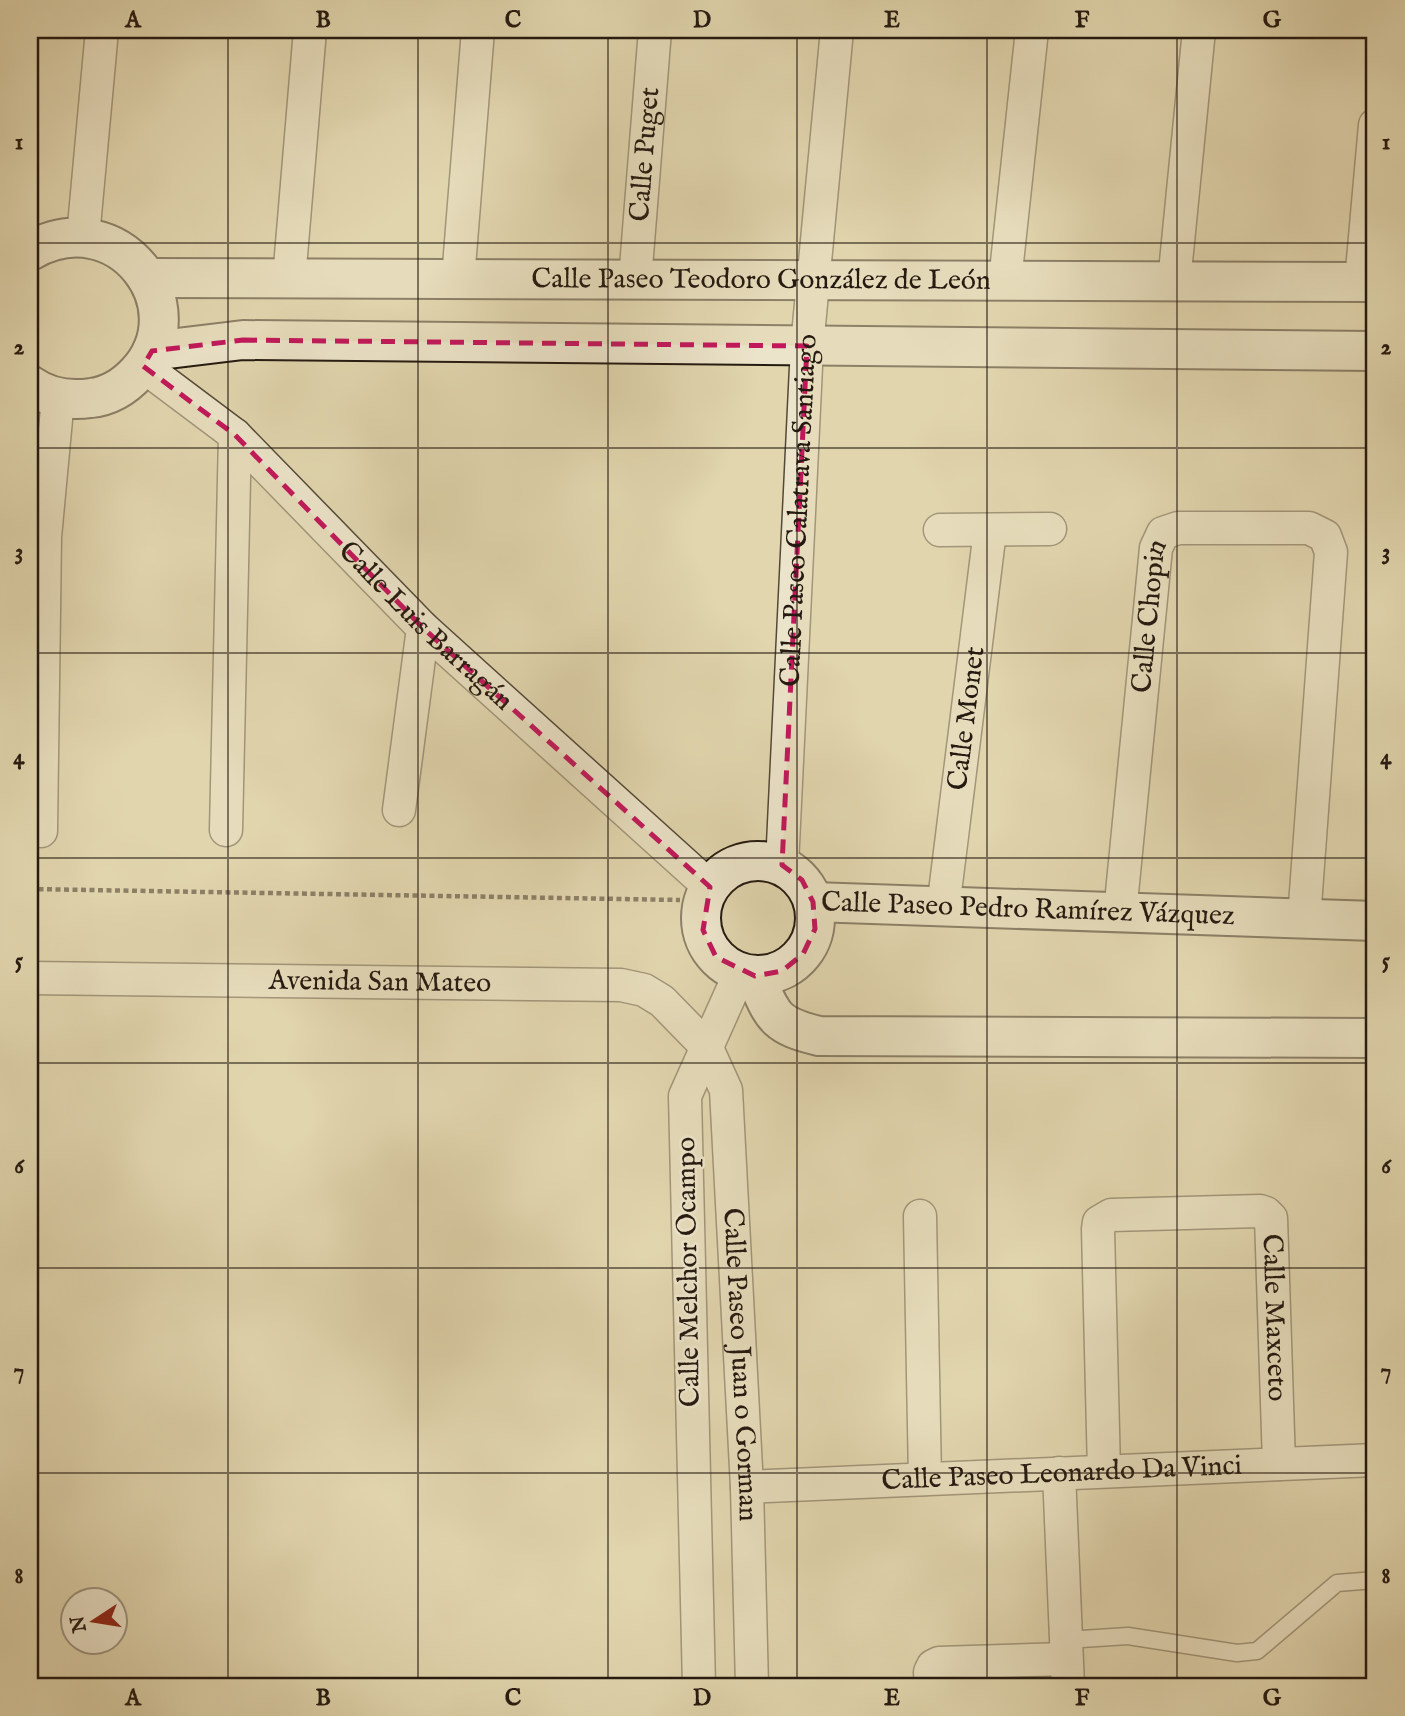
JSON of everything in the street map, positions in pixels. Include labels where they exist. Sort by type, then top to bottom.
[{"type":"main road","points":[[30,251],[63,237],[103,241],[120,249],[148,278],[158,315],[157,333],[147,358],[130,380],[116,390],[99,397],[78,400],[44,391]]},
{"type":"main road","name":"Calle Paseo Teodoro González de León","points":[[148,278],[1368,282]]},
{"type":"main road","points":[[147,358],[243,340],[1375,351]]},
{"type":"main road","points":[[782,865],[756,860],[729,867],[707,894],[703,930],[716,957],[748,974],[780,1023],[794,1030],[819,1036],[1375,1038]]},
{"type":"main road","name":"Calle Paseo Pedro Ramírez Vázquez","points":[[782,865],[802,880],[813,902],[1375,921]]},
{"type":"main road","points":[[748,974],[782,971],[803,954],[815,929],[813,902]]},
{"type":"street","points":[[83,237],[102,30]]},
{"type":"street","points":[[289,279],[310,30]]},
{"type":"street","points":[[458,279],[478,30]]},
{"type":"street","name":"Calle Puget","points":[[635,280],[655,30]]},
{"type":"street","name":"Calle Paseo Calatrava Santiago","points":[[782,865],[811,281],[837,30]]},
{"type":"street","points":[[1005,281],[1032,30]]},
{"type":"street","points":[[1174,282],[1199,30]]},
{"type":"street","points":[[1368,282],[1375,125]]},
{"type":"street","name":"Calle Luis Barragán","points":[[147,358],[235,435],[423,628],[707,894]]},
{"type":"street","points":[[41,831],[37,537],[44,391]]},
{"type":"street","points":[[226,830],[235,435]]},
{"type":"street","name":"Calle Chopin","points":[[1120,913],[1156,548],[1163,533],[1178,528],[1308,528],[1325,536],[1331,552],[1304,919]]},
{"type":"street","points":[[940,530],[1050,529]]},
{"type":"street","name":"Calle Monet","points":[[943,908],[989,531]]},
{"type":"street","points":[[399,810],[423,628]]},
{"type":"street","name":"Calle Melchor Ocampo","points":[[699,1686],[685,1096],[706,1046],[748,974]]},
{"type":"street","name":"Avenida San Mateo","points":[[30,978],[621,985],[644,990],[662,1001],[706,1046]]},
{"type":"street","name":"Calle Paseo Juan o Gorman","points":[[706,1046],[726,1090],[747,1487],[752,1686]]},
{"type":"street","name":"Calle Maxceto","points":[[1104,1471],[1098,1229],[1100,1222],[1111,1215],[1260,1211],[1271,1218],[1279,1464]]},
{"type":"street","points":[[919,1216],[925,1479]]},
{"type":"street","name":"Calle Paseo Leonardo Da Vinci","points":[[747,1487],[1375,1460]]},
{"type":"street","points":[[931,1686],[930,1672],[933,1666],[939,1663],[1067,1662],[1059,1473]]},
{"type":"lane","points":[[1067,1662],[1128,1636],[1237,1653],[1257,1651],[1337,1583],[1375,1580]]},
{"type":"path","points":[[30,889],[707,894]]},
{"type":"highlighted area","points":[[243,340],[807,346],[782,865],[802,880],[813,902],[815,929],[803,954],[782,971],[755,976],[716,957],[703,930],[710,887],[423,628],[235,435],[143,366],[152,351]]}]
